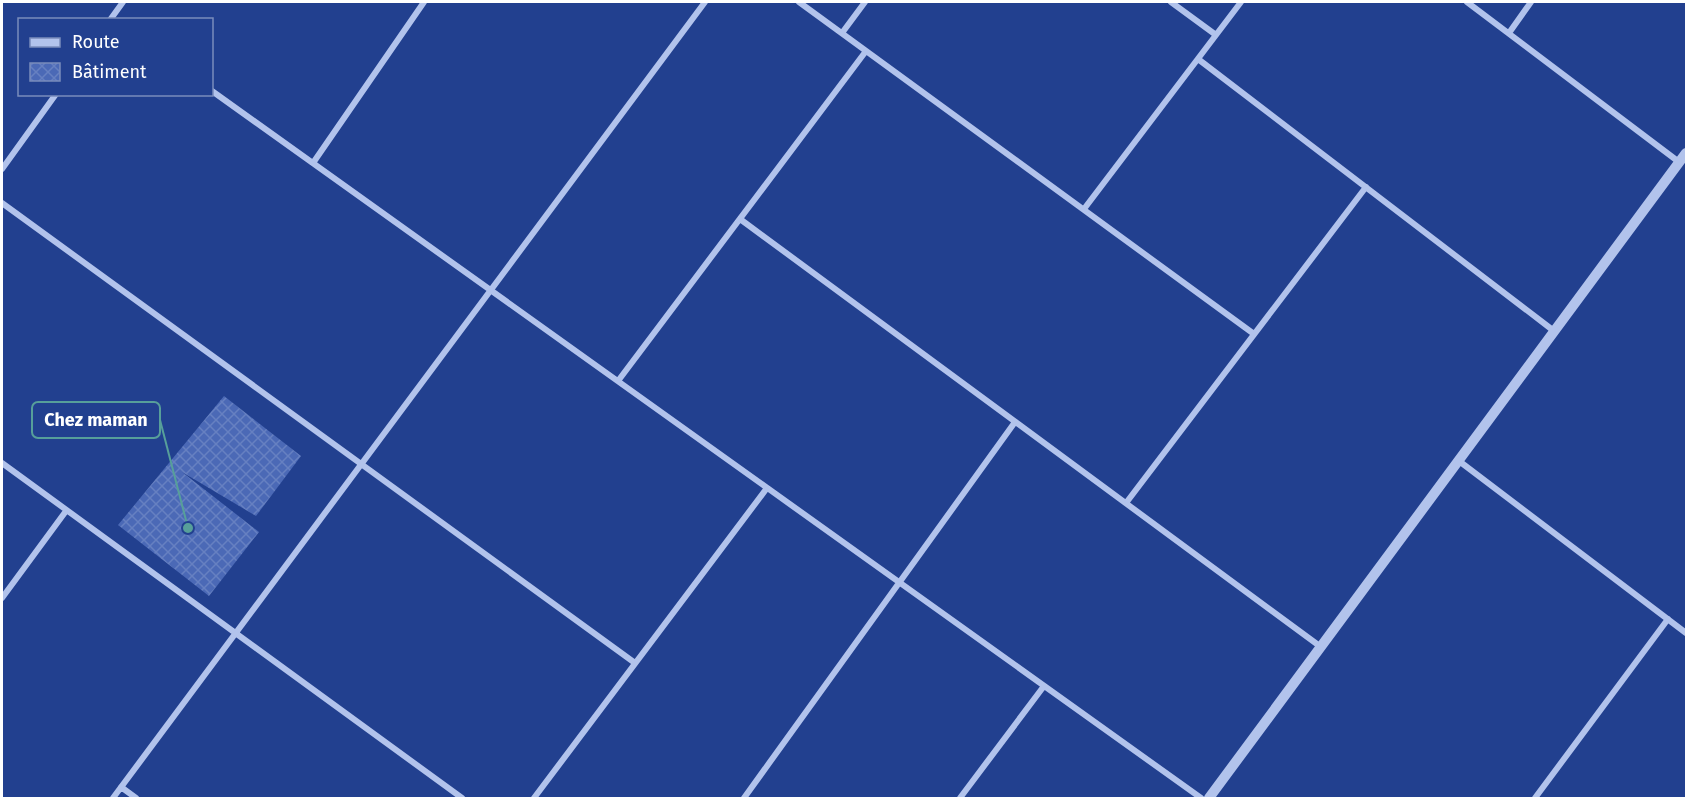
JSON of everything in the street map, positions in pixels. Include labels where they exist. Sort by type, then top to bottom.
[{"type":"street","points":[[112,18],[123,2]]},
{"type":"street","points":[[313,163],[424,2]]},
{"type":"street","points":[[112,798],[705,2]]},
{"type":"street","points":[[799,2],[1254,334]]},
{"type":"street","points":[[842,33],[865,2]]},
{"type":"street","points":[[1171,2],[1216,35]]},
{"type":"street","points":[[1084,209],[1241,2]]},
{"type":"street","points":[[1467,2],[1679,162]]},
{"type":"street","points":[[1509,33],[1531,2]]},
{"type":"street","points":[[618,381],[866,51]]},
{"type":"street","points":[[1198,59],[1554,331]]},
{"type":"street","points":[[213,92],[1201,798]]},
{"type":"street","points":[[2,169],[55,96]]},
{"type":"street","points":[[1209,798],[1686,153]]},
{"type":"street","points":[[1126,503],[1366,187]]},
{"type":"street","points":[[2,203],[635,663]]},
{"type":"street","points":[[740,219],[1321,647]]},
{"type":"street","points":[[744,798],[1015,422]]},
{"type":"street","points":[[1459,461],[1686,633]]},
{"type":"street","points":[[2,463],[462,798]]},
{"type":"street","points":[[534,798],[767,488]]},
{"type":"street","points":[[2,598],[66,510]]},
{"type":"street","points":[[1535,798],[1668,619]]},
{"type":"street","points":[[960,798],[1044,686]]},
{"type":"street","points":[[121,787],[136,798]]},
{"type":"building","points":[[224,396],[301,456],[256,516],[182,472],[259,532],[209,596],[118,525]]},
{"type":"place","name":"Chez maman","points":[[188,528]]}]
